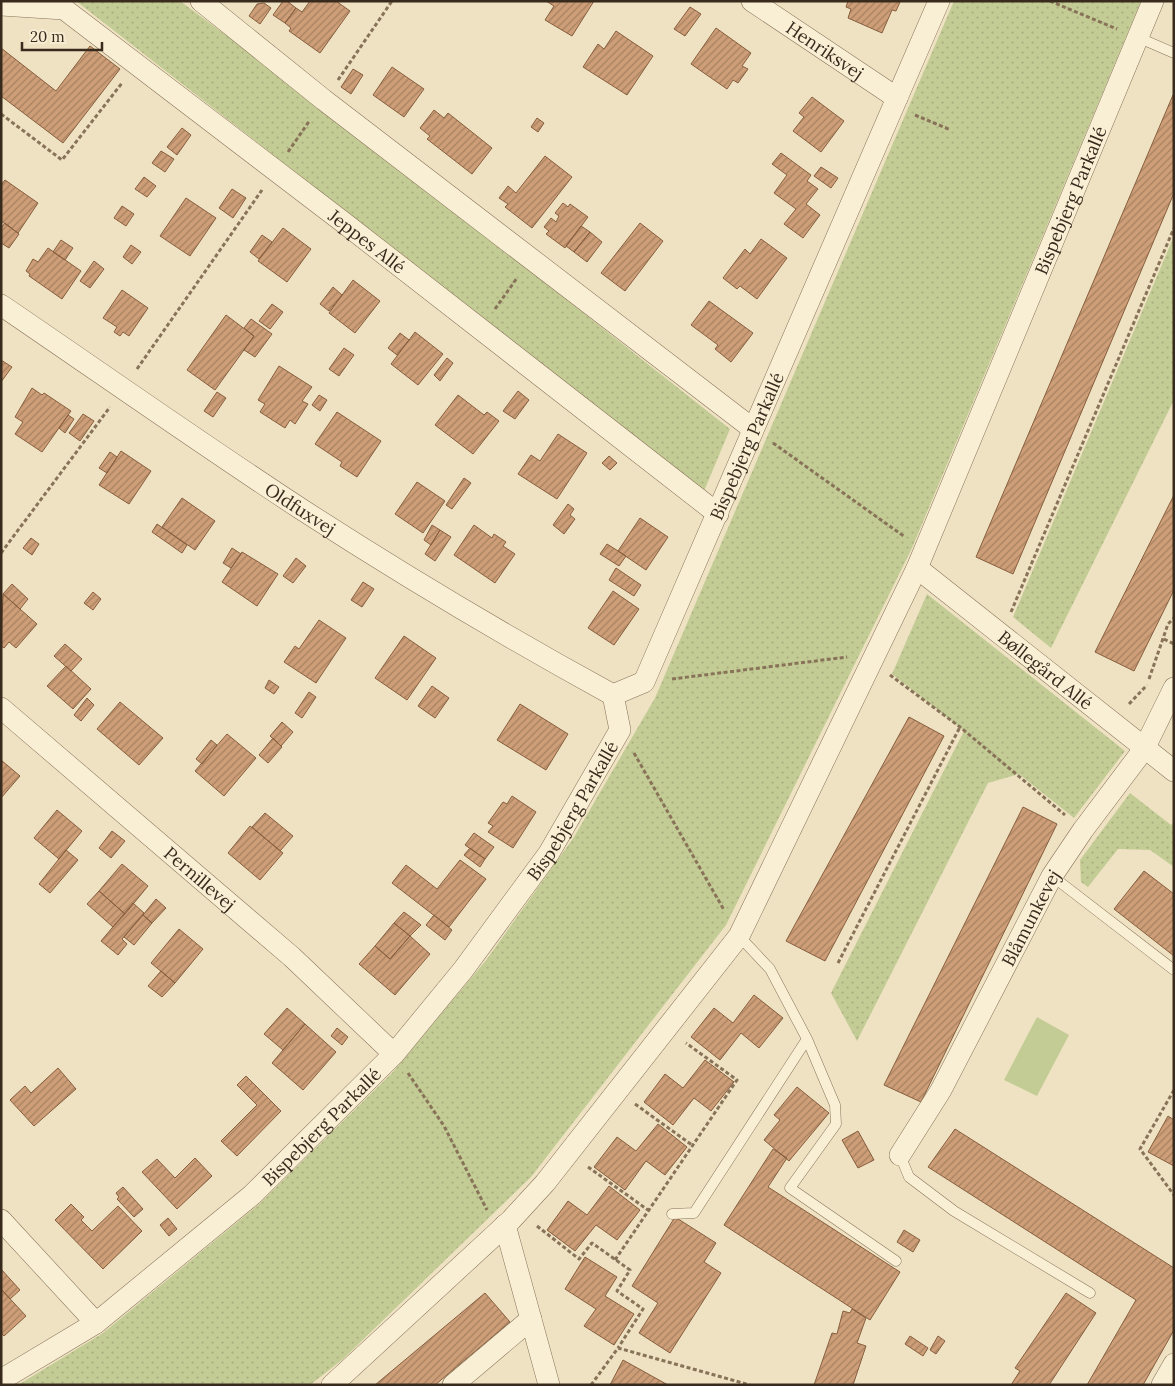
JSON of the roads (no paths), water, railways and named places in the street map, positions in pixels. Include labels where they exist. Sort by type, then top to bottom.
[{"type":"street","points":[[201,1],[324,100],[752,429]]},
{"type":"street","name":"Henriksvej","points":[[752,1],[895,102]]},
{"type":"street","name":"Bispebjerg Parkallé","points":[[1,1380],[96,1323],[252,1196],[394,1054],[463,970],[549,854],[620,730],[613,695],[644,682],[939,1]]},
{"type":"street","name":"Bispebjerg Parkallé","points":[[332,1385],[506,1223],[569,1154],[739,936],[921,560],[1153,1]]},
{"type":"street","name":"Jeppes Allé","points":[[1,5],[64,9],[481,329],[718,514]]},
{"type":"street","name":"Oldfuxvej","points":[[1,304],[300,508],[392,566],[549,660],[613,695]]},
{"type":"street","name":"Bøllegård Allé","points":[[921,560],[1001,635],[1174,772]]},
{"type":"street","name":"Blåmunkevej","points":[[900,1155],[941,1090],[1052,876],[1082,830],[1144,749],[1174,688]]},
{"type":"street","name":"Pernillevej","points":[[1,708],[292,957],[394,1054]]},
{"type":"street","points":[[1,1220],[96,1323]]},
{"type":"street","points":[[506,1223],[549,1385]]},
{"type":"street","points":[[453,1385],[531,1319]]},
{"type":"street","points":[[1162,1385],[1174,1364]]},
{"type":"lane","points":[[1137,37],[1174,53]]},
{"type":"lane","points":[[1052,876],[1174,970]]},
{"type":"lane","points":[[739,936],[770,969],[807,1039],[835,1105],[836,1124],[790,1188],[896,1260]]},
{"type":"lane","points":[[672,1214],[694,1213],[807,1039]]},
{"type":"lane","points":[[900,1155],[909,1177],[954,1211],[1090,1293]]}]
